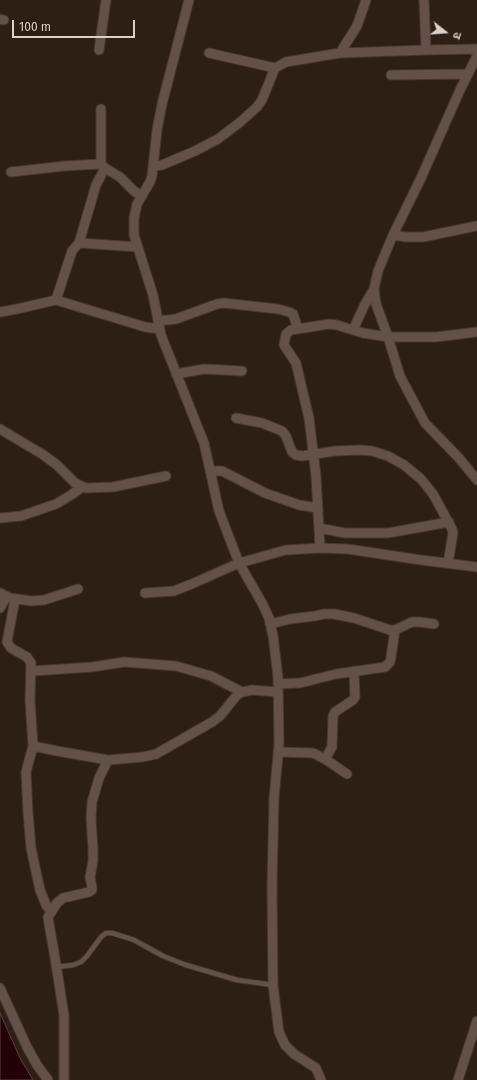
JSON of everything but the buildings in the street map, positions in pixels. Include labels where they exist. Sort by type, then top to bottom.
[{"type":"street","points":[[99,50],[106,0]]},
{"type":"street","points":[[189,0],[162,104],[150,182],[137,204],[134,218],[134,235],[153,295],[161,335],[204,443],[219,511],[239,563],[262,603],[273,636],[278,688],[278,752],[273,814],[273,985],[279,1032],[285,1045],[294,1054],[316,1068],[321,1080]]},
{"type":"street","points":[[340,53],[357,26],[366,0]]},
{"type":"street","points":[[424,0],[426,50]]},
{"type":"street","points":[[153,166],[162,165],[195,151],[218,139],[239,123],[257,107],[262,100],[275,68],[286,62],[340,53],[477,49]]},
{"type":"street","points":[[209,53],[275,68]]},
{"type":"street","points":[[353,330],[374,289],[378,271],[393,235],[421,178],[467,74],[477,56]]},
{"type":"street","points":[[392,75],[467,74]]},
{"type":"street","points":[[56,300],[72,251],[79,243],[103,166],[101,109]]},
{"type":"street","points":[[11,172],[64,166],[103,166],[120,177],[141,196]]},
{"type":"street","points":[[393,235],[423,237],[477,226]]},
{"type":"street","points":[[79,243],[138,247]]},
{"type":"street","points":[[374,289],[376,304],[400,376],[425,422],[459,458],[477,480]]},
{"type":"street","points":[[1,314],[56,300],[145,327],[159,325],[217,304],[224,303],[278,309],[289,312],[293,314],[298,329]]},
{"type":"street","points":[[320,548],[314,453],[309,418],[296,362],[284,345],[286,334],[291,330],[329,324],[388,338],[436,337],[477,332]]},
{"type":"street","points":[[176,374],[204,369],[242,371]]},
{"type":"street","points":[[236,418],[262,423],[282,430],[292,452],[296,455],[302,456],[314,453],[360,450],[372,451],[388,456],[404,464],[421,479],[449,522],[453,533],[448,563]]},
{"type":"street","points":[[0,429],[57,465],[82,487],[113,487],[166,476]]},
{"type":"street","points":[[210,471],[222,471],[265,493],[299,505],[318,508]]},
{"type":"street","points":[[0,518],[20,516],[44,508],[61,501],[82,487]]},
{"type":"street","points":[[319,528],[345,533],[388,533],[449,522]]},
{"type":"street","points":[[145,593],[168,592],[183,588],[239,563],[286,550],[320,548],[348,550],[477,567]]},
{"type":"street","points":[[7,596],[32,601],[44,600],[78,589]]},
{"type":"street","points":[[0,608],[7,596]]},
{"type":"street","points":[[7,596],[4,628],[8,645],[30,660],[32,671],[30,700],[33,746],[26,772],[31,848],[40,890],[46,905],[51,912]]},
{"type":"street","points":[[270,624],[290,619],[324,614],[334,614],[354,618],[390,630],[395,630],[412,622],[434,624]]},
{"type":"street","points":[[33,746],[108,760],[143,757],[156,754],[220,716],[242,692],[278,688],[336,674],[388,665],[391,657],[395,630]]},
{"type":"street","points":[[32,671],[92,667],[124,662],[176,666],[211,676],[242,692]]},
{"type":"street","points":[[325,759],[332,747],[333,716],[335,712],[355,697],[354,671]]},
{"type":"street","points":[[278,752],[312,753],[325,759],[347,774]]},
{"type":"street","points":[[64,1080],[64,1015],[48,917],[57,903],[63,898],[92,890],[90,877],[94,849],[91,819],[92,802],[99,778],[108,760]]},
{"type":"street","points":[[0,988],[27,1047],[37,1065],[48,1080]]},
{"type":"street","points":[[458,1080],[477,1021]]},
{"type":"lane","points":[[57,967],[73,965],[81,962],[101,937],[112,933],[134,940],[163,956],[186,965],[237,980],[273,985]]},
{"type":"shaded area","points":[[0,1013],[20,1058],[33,1080],[0,1080]]}]
